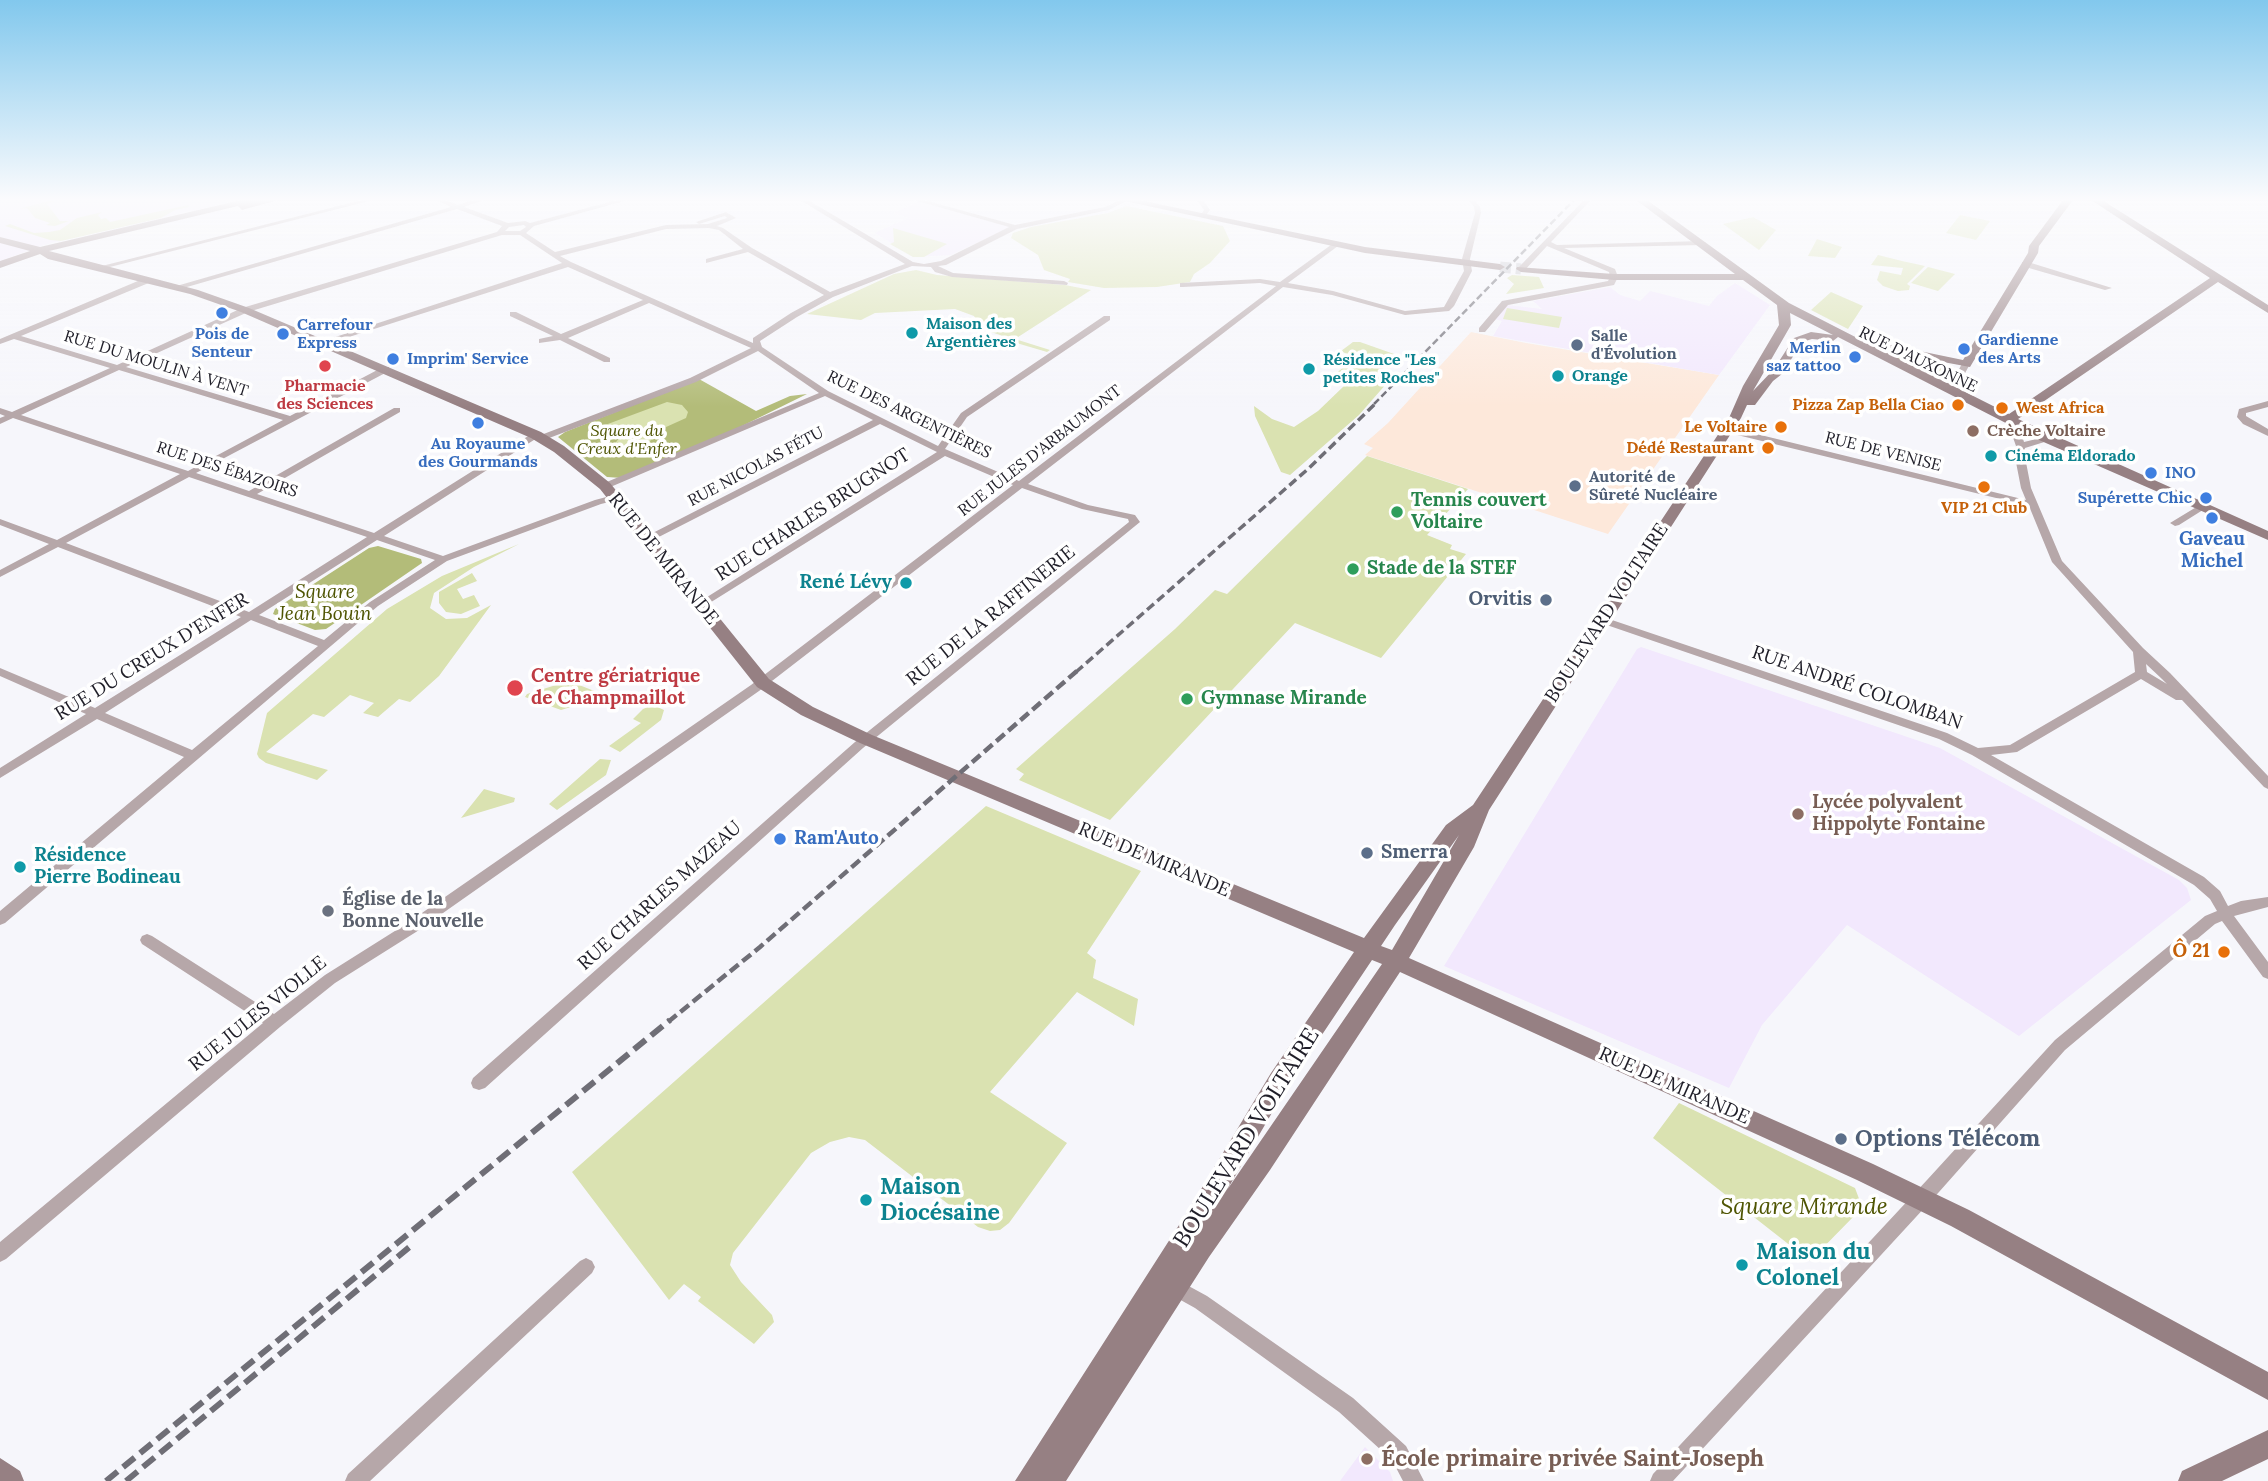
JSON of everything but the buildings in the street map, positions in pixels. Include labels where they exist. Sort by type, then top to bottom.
[{"type":"main road","name":"RUE DE MIRANDE","points":[[120,269],[148,281],[177,287],[245,310],[539,436],[605,486],[763,682],[807,711],[866,739],[1396,961],[1922,1198],[2268,1387]]},
{"type":"main road","points":[[1522,269],[1614,277],[1748,278]]},
{"type":"main road","name":"RUE D'AUXONNE","points":[[1736,269],[1805,324],[1853,341],[1880,359],[2046,438],[2268,536]]},
{"type":"main road","points":[[1853,341],[1966,364],[2022,269]]},
{"type":"main road","points":[[2203,269],[2268,310]]},
{"type":"main road","points":[[2012,422],[2217,278]]},
{"type":"main road","points":[[1783,304],[1786,319],[1784,325],[1805,324]]},
{"type":"main road","name":"BOULEVARD VOLTAIRE","points":[[1732,424],[1742,415],[1769,378],[1778,371],[1805,324]]},
{"type":"main road","name":"BOULEVARD VOLTAIRE","points":[[1050,1481],[1174,1287],[1262,1162],[1396,961],[1464,848],[1480,808],[1732,424],[1749,386],[1784,325]]},
{"type":"main road","name":"RUE D'AUXONNE","points":[[1835,335],[1978,410],[2012,422]]},
{"type":"main road","points":[[1880,359],[1888,354],[1906,352]]},
{"type":"main road","name":"BOULEVARD VOLTAIRE","points":[[1029,1481],[1197,1219],[1279,1080],[1453,830],[1480,808]]},
{"type":"main road","points":[[2192,1481],[2268,1444]]},
{"type":"main road","points":[[0,1472],[10,1481]]},
{"type":"street","points":[[177,287],[239,269]]},
{"type":"street","points":[[0,421],[245,310],[381,269]]},
{"type":"street","points":[[324,342],[552,269]]},
{"type":"street","points":[[580,269],[758,348]]},
{"type":"street","points":[[783,269],[830,295]]},
{"type":"street","points":[[758,348],[756,340],[794,315],[830,295],[898,269]]},
{"type":"street","points":[[937,269],[951,275],[1064,283]]},
{"type":"street","name":"RUE JULES D'ARBAUMONT","points":[[763,682],[1302,269]]},
{"type":"street","points":[[1183,285],[1238,280],[1283,283],[1410,314],[1450,306],[1468,269]]},
{"type":"street","points":[[1482,330],[1505,303],[1602,286],[1611,283],[1614,277],[1612,271],[1608,269]]},
{"type":"street","points":[[2043,269],[2108,288]]},
{"type":"street","points":[[0,342],[148,281]]},
{"type":"street","points":[[542,341],[562,337],[649,300]]},
{"type":"street","points":[[513,314],[607,360]]},
{"type":"street","points":[[942,451],[964,415],[1107,318]]},
{"type":"street","name":"RUE DU MOULIN À VENT","points":[[13,336],[290,419]]},
{"type":"street","points":[[539,436],[693,380],[758,348]]},
{"type":"street","name":"RUE DES ARGENTIÈRES","points":[[758,348],[825,393],[942,451],[1022,485],[1134,520]]},
{"type":"street","points":[[1945,389],[1956,382],[1966,364]]},
{"type":"street","points":[[0,574],[386,369]]},
{"type":"street","points":[[605,486],[825,393]]},
{"type":"street","points":[[2268,404],[2242,411],[2241,417],[2268,433]]},
{"type":"street","points":[[250,494],[397,410]]},
{"type":"street","name":"RUE DES ÉBAZOIRS","points":[[0,411],[443,559]]},
{"type":"street","name":"RUE NICOLAS FÉTU","points":[[647,540],[878,421]]},
{"type":"street","points":[[2012,422],[2021,446],[2032,505],[2057,562],[2268,784]]},
{"type":"street","name":"RUE DE VENISE","points":[[1732,424],[2032,505]]},
{"type":"street","name":"RUE DU CREUX D'ENFER","points":[[0,774],[375,536],[539,436]]},
{"type":"street","points":[[2021,446],[2046,438]]},
{"type":"street","name":"RUE CHARLES BRUGNOT","points":[[700,606],[942,451]]},
{"type":"street","points":[[0,919],[374,604],[443,559],[614,498]]},
{"type":"street","points":[[2175,523],[2203,506]]},
{"type":"street","name":"RUE DE LA RAFFINERIE","points":[[866,739],[1133,524],[1134,520]]},
{"type":"street","points":[[0,522],[324,644]]},
{"type":"street","name":"RUE ANDRÉ COLOMBAN","points":[[1602,620],[1943,736],[1976,752],[2180,868],[2215,895],[2224,912],[2268,973]]},
{"type":"street","points":[[2139,651],[2141,674]]},
{"type":"street","points":[[0,672],[194,756]]},
{"type":"street","points":[[2141,674],[2196,707]]},
{"type":"street","points":[[1976,752],[2013,749],[2141,674]]},
{"type":"street","name":"RUE JULES VIOLLE","points":[[0,1253],[275,1022],[355,961],[411,928],[763,682]]},
{"type":"street","name":"RUE CHARLES MAZEAU","points":[[479,1083],[866,739]]},
{"type":"street","points":[[2013,749],[2015,775]]},
{"type":"street","points":[[1660,1481],[2060,1045],[2180,942],[2224,912],[2268,902]]},
{"type":"street","points":[[147,940],[275,1022]]},
{"type":"street","points":[[355,1481],[586,1267]]},
{"type":"street","points":[[1174,1287],[1201,1302],[1346,1405],[1399,1453],[1414,1481]]},
{"type":"shaded area","points":[[1735,283],[1770,305],[1719,375],[1493,336],[1502,321],[1495,319],[1507,305],[1542,309],[1533,301],[1610,287],[1620,295],[1640,301],[1650,291],[1709,306],[1717,296]]},
{"type":"shaded area","points":[[1471,332],[1719,375],[1608,534],[1365,455],[1373,448],[1364,444],[1388,423]]},
{"type":"shaded area","name":"Lycée polyvalent Hippolyte Fontaine","points":[[1641,647],[1940,748],[2179,880],[2187,888],[2191,900],[2019,1036],[1847,925],[1762,1025],[1729,1088],[1444,966],[1637,649]]},
{"type":"shaded area","name":"École primaire privée Saint-Joseph","points":[[1365,1447],[1390,1472],[1393,1481],[1340,1481]]},
{"type":"green space","points":[[1201,269],[1194,274],[1190,282],[1157,287],[1104,288],[1068,282],[1070,279],[1044,270]]},
{"type":"green space","points":[[1903,269],[1922,269],[1907,284],[1910,286],[1909,290],[1898,291],[1883,286],[1877,280],[1880,271],[1901,275]]},
{"type":"green space","points":[[1926,269],[1955,274],[1938,291],[1911,283]]},
{"type":"green space","points":[[916,270],[937,275],[1065,285],[1091,290],[1015,339],[1050,350],[1047,352],[1003,339],[1006,337],[982,329],[974,316],[955,309],[875,313],[861,320],[807,314],[894,274]]},
{"type":"green space","points":[[1512,275],[1539,277],[1544,288],[1506,294],[1514,284],[1507,278]]},
{"type":"green space","points":[[1831,292],[1863,306],[1848,329],[1811,310]]},
{"type":"green space","points":[[1507,308],[1562,317],[1559,328],[1503,319]]},
{"type":"green space","points":[[1353,342],[1394,354],[1377,376],[1387,383],[1359,415],[1290,475],[1281,472],[1255,416],[1254,406],[1272,419],[1294,427],[1318,411],[1344,386],[1334,380],[1334,375],[1355,358],[1341,351]]},
{"type":"green space","points":[[1897,355],[1951,365],[1950,373],[1938,380],[1894,358]]},
{"type":"green space","name":"Square du Creux d'Enfer","points":[[699,379],[756,411],[790,396],[807,394],[734,430],[622,478],[607,477],[558,437]],"holes":[[[667,402],[682,405],[688,412],[686,418],[655,432],[657,434],[649,444],[631,454],[613,451],[612,448],[619,438],[603,441],[589,431]]]},
{"type":"green space","name":"Square du Creux d'Enfer","points":[[696,381],[755,416],[623,473],[563,436]]},
{"type":"green space","points":[[1367,456],[1468,489],[1427,535],[1452,545],[1450,549],[1466,554],[1381,658],[1295,623],[1110,820],[1019,780],[1024,774],[1016,769],[1175,629],[1215,590],[1227,594]]},
{"type":"green space","points":[[519,544],[474,567],[434,593],[430,608],[446,619],[467,618],[491,605],[439,676],[410,702],[399,699],[378,717],[363,713],[374,703],[350,695],[324,717],[313,714],[266,752],[328,770],[317,780],[266,763],[259,758],[257,754],[267,713],[387,609],[442,576]]},
{"type":"green space","name":"Square Jean Bouin","points":[[378,546],[421,559],[422,563],[326,629],[315,630],[273,614],[275,609],[369,548]]},
{"type":"green space","points":[[472,573],[477,581],[457,589],[463,599],[474,595],[480,606],[461,614],[446,612],[439,603],[439,592]]},
{"type":"green space","points":[[569,681],[607,696],[561,710],[525,697],[527,694]]},
{"type":"green space","points":[[653,705],[664,710],[661,720],[620,752],[609,746],[641,723],[633,719],[643,709]]},
{"type":"green space","points":[[600,759],[611,760],[606,775],[557,810],[549,804]]},
{"type":"green space","points":[[484,789],[515,798],[514,802],[461,818]]},
{"type":"green space","points":[[986,806],[1141,871],[1087,953],[1096,960],[1093,978],[1138,999],[1134,1026],[1077,992],[990,1092],[1067,1143],[1009,1223],[1000,1230],[990,1231],[978,1227],[865,1140],[849,1137],[830,1142],[811,1153],[733,1253],[730,1265],[741,1282],[772,1315],[774,1322],[754,1344],[698,1301],[701,1297],[684,1284],[669,1300],[572,1172]]},
{"type":"green space","name":"Square Mirande","points":[[1679,1103],[1855,1188],[1861,1204],[1856,1214],[1810,1261],[1653,1138]]},
{"type":"railway","points":[[1374,404],[1506,269]]},
{"type":"railway","points":[[1076,672],[1308,469],[1376,403]]},
{"type":"railway","points":[[668,1022],[760,947],[1078,670]]},
{"type":"railway","points":[[106,1481],[670,1020]]},
{"type":"railway","points":[[126,1481],[412,1245]]},
{"type":"place","name":"Pois de Senteur","points":[[222,313]]},
{"type":"place","name":"Maison des Argentières","points":[[912,333]]},
{"type":"place","name":"Carrefour Express","points":[[283,334]]},
{"type":"place","name":"Salle d'Évolution","points":[[1577,345]]},
{"type":"place","name":"Gardienne des Arts","points":[[1964,349]]},
{"type":"place","name":"Merlin saz tattoo","points":[[1855,357]]},
{"type":"place","name":"Imprim' Service","points":[[393,359]]},
{"type":"place","name":"Pharmacie des Sciences","points":[[325,366]]},
{"type":"place","name":"Résidence \"Les petites Roches\"","points":[[1309,369]]},
{"type":"place","name":"Orange","points":[[1558,376]]},
{"type":"place","name":"Pizza Zap Bella Ciao","points":[[1958,405]]},
{"type":"place","name":"West Africa","points":[[2002,408]]},
{"type":"place","name":"Au Royaume des Gourmands","points":[[478,423]]},
{"type":"place","name":"Le Voltaire","points":[[1781,427]]},
{"type":"place","name":"Crèche Voltaire","points":[[1973,431]]},
{"type":"place","name":"Dédé Restaurant","points":[[1768,448]]},
{"type":"place","name":"Cinéma Eldorado","points":[[1991,456]]},
{"type":"place","name":"INO","points":[[2151,473]]},
{"type":"place","name":"Autorité de Sûreté Nucléaire","points":[[1575,486]]},
{"type":"place","name":"VIP 21 Club","points":[[1984,487]]},
{"type":"place","name":"Supérette Chic","points":[[2206,498]]},
{"type":"place","name":"Tennis couvert Voltaire","points":[[1397,512]]},
{"type":"place","name":"Gaveau Michel","points":[[2212,518]]},
{"type":"place","name":"Stade de la STEF","points":[[1353,569]]},
{"type":"place","name":"René Lévy","points":[[906,583]]},
{"type":"place","name":"Orvitis","points":[[1546,600]]},
{"type":"place","name":"Centre gériatrique de Champmaillot","points":[[515,688]]},
{"type":"place","name":"Gymnase Mirande","points":[[1187,699]]},
{"type":"place","name":"Lycée polyvalent Hippolyte Fontaine","points":[[1798,814]]},
{"type":"place","name":"Ram'Auto","points":[[780,839]]},
{"type":"place","name":"Smerra","points":[[1367,853]]},
{"type":"place","name":"Résidence Pierre Bodineau","points":[[20,867]]},
{"type":"place","name":"Église de la Bonne Nouvelle","points":[[328,911]]},
{"type":"place","name":"Ô 21","points":[[2224,952]]},
{"type":"place","name":"Options Télécom","points":[[1841,1139]]},
{"type":"place","name":"Maison Diocésaine","points":[[866,1200]]},
{"type":"place","name":"Maison du Colonel","points":[[1742,1265]]},
{"type":"place","name":"École primaire privée Saint-Joseph","points":[[1367,1459]]}]
